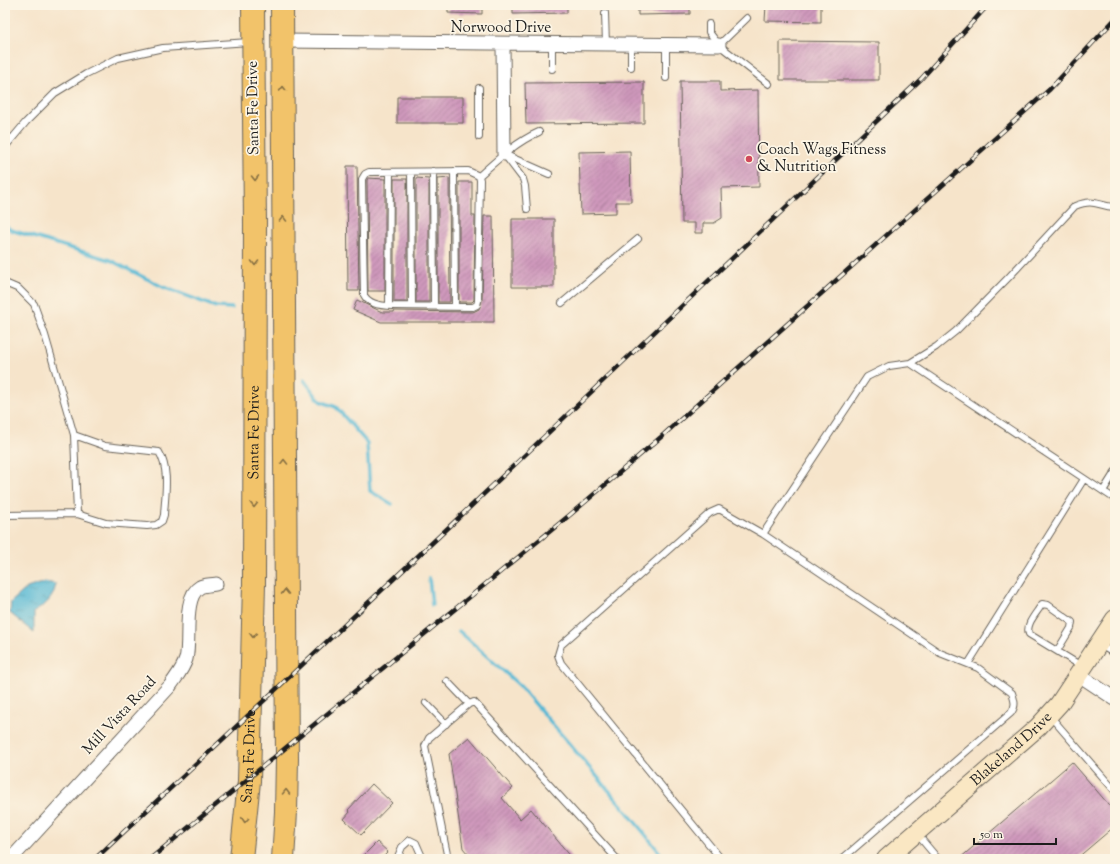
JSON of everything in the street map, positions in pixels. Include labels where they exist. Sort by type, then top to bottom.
[{"type":"highway","name":"Santa Fe Drive","points":[[241,859],[249,781],[254,584],[255,224],[253,5]]},
{"type":"highway","points":[[258,5],[264,29],[272,38],[282,41]]},
{"type":"highway","name":"Santa Fe Drive","points":[[282,5],[287,751],[286,812],[283,859]]},
{"type":"street","name":"Norwood Drive","points":[[282,41],[719,45]]},
{"type":"street","points":[[504,44],[504,154]]},
{"type":"street","name":"Mill Vista Road","points":[[11,859],[170,686],[186,659],[188,646],[189,608],[193,595],[200,587],[216,584]]},
{"type":"street","name":"Blakeland Drive","points":[[886,859],[1038,727],[1059,704],[1115,619]]},
{"type":"street","points":[[1082,671],[1115,699]]},
{"type":"lane","points":[[605,13],[606,45]]},
{"type":"lane","points":[[719,45],[746,18]]},
{"type":"lane","points":[[709,24],[709,32],[719,45],[769,84]]},
{"type":"lane","points":[[5,147],[26,122],[55,93],[86,74],[118,58],[163,48],[253,41]]},
{"type":"lane","points":[[552,44],[552,69]]},
{"type":"lane","points":[[631,45],[631,67]]},
{"type":"lane","points":[[666,45],[666,78]]},
{"type":"lane","points":[[479,88],[479,137]]},
{"type":"lane","points":[[479,176],[504,154],[539,132]]},
{"type":"lane","points":[[5,134],[11,140]]},
{"type":"lane","points":[[504,154],[549,174]]},
{"type":"lane","points":[[504,154],[523,179],[527,209]]},
{"type":"lane","points":[[433,171],[434,306]]},
{"type":"lane","points":[[454,171],[455,306]]},
{"type":"lane","points":[[468,171],[479,176],[477,304],[473,306],[383,306],[368,301],[364,295],[362,179],[364,174],[369,172],[468,171]]},
{"type":"lane","points":[[389,306],[390,172]]},
{"type":"lane","points":[[411,172],[412,306]]},
{"type":"lane","points":[[763,534],[867,377],[889,366],[910,363],[936,347],[956,330],[1075,206],[1085,202],[1093,202],[1115,207]]},
{"type":"lane","points":[[562,303],[638,239]]},
{"type":"lane","points":[[5,283],[19,289],[34,304],[45,335],[74,435],[77,514]]},
{"type":"lane","points":[[910,363],[1115,499]]},
{"type":"lane","points":[[5,515],[77,514],[106,523],[147,526],[156,525],[162,521],[164,515],[166,468],[159,452],[105,446],[74,435]]},
{"type":"lane","points":[[1103,491],[1115,472]]},
{"type":"lane","points":[[968,664],[1084,479]]},
{"type":"lane","points":[[721,859],[560,663],[558,655],[560,645],[710,513],[719,509],[763,534],[940,653],[978,668],[1012,693],[1015,707],[1011,713],[842,859]]},
{"type":"lane","points":[[1057,651],[1071,628],[1072,622],[1048,605],[1042,604],[1028,625],[1027,630],[1029,634],[1057,651],[1082,671]]},
{"type":"lane","points":[[1099,644],[1115,654]]},
{"type":"lane","points":[[447,681],[469,704]]},
{"type":"lane","points":[[448,859],[425,746],[429,738],[469,704],[474,702],[617,859]]},
{"type":"lane","points":[[426,703],[446,724]]},
{"type":"lane","points":[[1049,715],[1115,791]]},
{"type":"lane","points":[[916,833],[938,859]]},
{"type":"lane","points":[[397,859],[402,847],[410,840],[416,843],[423,859]]},
{"type":"water","points":[[45,582],[56,584],[49,601],[34,612],[34,633],[10,613],[11,602],[27,588]]},
{"type":"building","points":[[448,5],[482,5],[482,14],[448,13]]},
{"type":"building","points":[[513,5],[567,5],[567,13],[513,14]]},
{"type":"building","points":[[638,5],[690,5],[690,14],[638,15]]},
{"type":"building","points":[[766,5],[821,5],[821,22],[765,21]]},
{"type":"building","points":[[780,41],[879,42],[879,80],[780,80]]},
{"type":"building","points":[[680,81],[720,81],[720,91],[758,90],[759,187],[721,188],[722,218],[714,223],[703,223],[703,233],[695,233],[695,223],[682,223]]},
{"type":"building","points":[[644,82],[644,123],[526,124],[525,83]]},
{"type":"building","points":[[397,97],[463,97],[463,123],[397,123]]},
{"type":"building","points":[[630,151],[631,202],[616,202],[616,213],[581,214],[579,152]]},
{"type":"building","points":[[347,166],[357,166],[359,291],[348,291]]},
{"type":"building","points":[[368,178],[385,179],[385,291],[368,291]]},
{"type":"building","points":[[416,178],[429,179],[429,302],[416,302]]},
{"type":"building","points":[[449,178],[450,302],[438,302],[438,179]]},
{"type":"building","points":[[394,179],[407,179],[407,302],[394,302]]},
{"type":"building","points":[[459,182],[472,182],[472,216],[475,216],[474,300],[472,302],[459,302]]},
{"type":"building","points":[[484,216],[493,216],[494,322],[381,322],[353,310],[357,300],[382,312],[473,312],[479,309],[482,301]]},
{"type":"building","points":[[512,219],[554,219],[554,287],[512,287]]},
{"type":"building","points":[[469,737],[513,788],[502,798],[520,819],[531,809],[573,859],[472,859],[463,848],[449,754]]},
{"type":"building","points":[[1072,762],[1115,812],[1115,826],[1076,859],[959,859]]},
{"type":"building","points":[[372,784],[392,803],[361,835],[344,819],[350,812],[348,810]]},
{"type":"building","points":[[377,842],[388,852],[381,859],[360,859]]},
{"type":"waterway","points":[[5,225],[11,230],[110,260],[163,287],[216,307],[232,308]]},
{"type":"waterway","points":[[304,380],[320,401],[336,407],[367,443],[370,491],[392,504]]},
{"type":"waterway","points":[[429,578],[432,605]]},
{"type":"waterway","points":[[459,631],[520,686],[623,807],[665,859]]},
{"type":"railway","points":[[95,859],[449,527],[921,79],[988,5]]},
{"type":"railway","points":[[150,859],[571,514],[661,437],[1050,89],[1115,19]]},
{"type":"place","name":"Coach Wags Fitness & Nutrition","points":[[749,159]]}]
